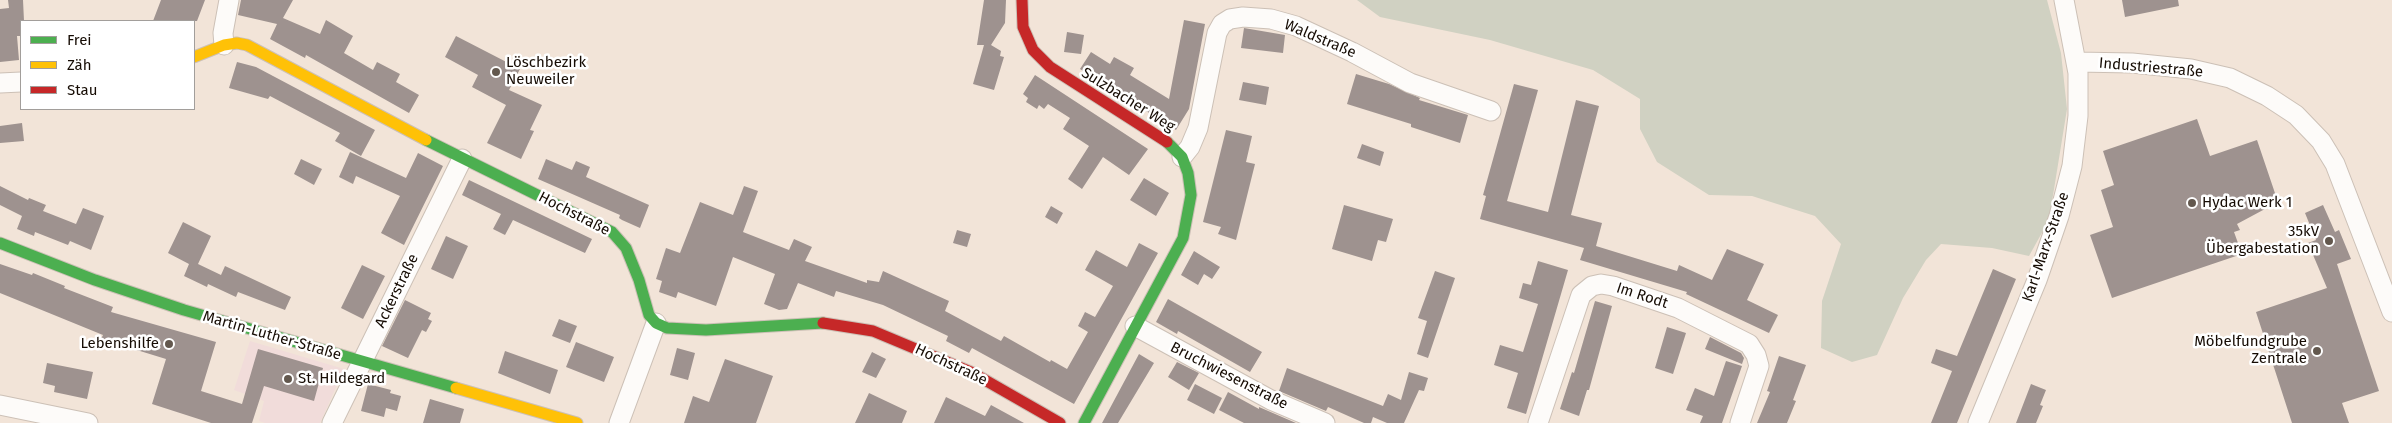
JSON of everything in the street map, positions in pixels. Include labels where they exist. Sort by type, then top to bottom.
[{"type":"street","points":[[224,45],[223,34],[229,0]]},
{"type":"street","name":"Sulzbacher Weg","points":[[1022,0],[1023,26],[1033,50],[1050,67],[1170,144],[1182,157]]},
{"type":"street","name":"Industriestraße","points":[[2064,0],[2077,62],[2132,63],[2191,69],[2230,78],[2267,96],[2296,115],[2321,141],[2335,164],[2392,312]]},
{"type":"street","name":"Waldstraße","points":[[1182,157],[1190,147],[1198,128],[1217,33],[1222,24],[1230,19],[1243,17],[1271,20],[1296,26],[1352,52],[1410,83],[1491,111]]},
{"type":"street","name":"Hochstraße","points":[[195,58],[224,45],[237,43],[247,46],[462,159],[612,232],[626,248],[639,280],[649,314],[656,323],[667,328],[706,330],[821,323],[873,331],[971,372],[1060,423]]},
{"type":"street","name":"Karl-Marx-Straße","points":[[1978,423],[2037,280],[2059,216],[2072,166],[2078,116],[2077,62]]},
{"type":"street","points":[[0,83],[20,82]]},
{"type":"street","points":[[1084,423],[1183,238],[1190,214],[1190,195],[1188,172],[1182,157]]},
{"type":"street","name":"Ackerstraße","points":[[332,423],[462,159]]},
{"type":"street","name":"Martin-Luther-Straße","points":[[0,243],[86,276],[184,310],[577,423]]},
{"type":"street","name":"Im Rodt","points":[[1538,423],[1581,295],[1592,286],[1601,284],[1613,286],[1678,308],[1749,344],[1756,355],[1759,366],[1755,383],[1740,423]]},
{"type":"street","points":[[619,423],[656,323]]},
{"type":"street","name":"Bruchwiesenstraße","points":[[1135,326],[1271,400],[1325,423]]},
{"type":"street","points":[[0,405],[88,423]]},
{"type":"shaded area","points":[[1357,0],[2047,0],[2061,53],[2067,109],[2049,220],[2029,256],[1992,248],[1941,244],[1926,260],[1903,298],[1877,355],[1852,362],[1821,348],[1822,301],[1841,244],[1815,216],[1752,196],[1709,195],[1657,162],[1640,129],[1640,99],[1593,70],[1490,40],[1380,17]]},
{"type":"shaded area","name":"St. Hildegard","points":[[250,341],[344,369],[320,423],[265,423],[259,421],[264,401],[234,390]]},
{"type":"building","points":[[8,0],[23,0],[24,20],[20,20],[20,36],[17,36],[19,60],[0,62],[0,9],[9,8]]},
{"type":"building","points":[[161,0],[205,0],[197,21],[153,20]]},
{"type":"building","points":[[241,0],[293,0],[283,18],[320,34],[326,20],[353,36],[344,53],[373,70],[377,62],[400,74],[396,82],[419,95],[409,113],[306,55],[305,58],[270,39],[277,24],[238,15]]},
{"type":"building","points":[[984,0],[1006,0],[1005,23],[991,45],[1001,51],[1000,56],[1004,57],[994,90],[973,84],[984,45],[977,45]]},
{"type":"building","points":[[2122,0],[2178,0],[2179,6],[2125,17]]},
{"type":"building","points":[[1184,20],[1205,24],[1189,109],[1176,130],[1080,69],[1091,52],[1110,64],[1114,57],[1134,68],[1130,75],[1169,99]]},
{"type":"building","points":[[1244,28],[1285,35],[1283,53],[1241,48]]},
{"type":"building","points":[[1067,32],[1084,35],[1081,54],[1064,52]]},
{"type":"building","points":[[456,36],[520,69],[509,90],[542,105],[530,130],[534,131],[521,159],[487,143],[506,105],[472,87],[478,75],[445,57]]},
{"type":"building","points":[[237,62],[256,67],[375,130],[361,156],[335,141],[340,133],[270,96],[268,99],[229,88]]},
{"type":"building","points":[[1356,74],[1389,84],[1420,98],[1419,100],[1468,115],[1460,143],[1411,127],[1411,124],[1347,104]]},
{"type":"building","points":[[1035,75],[1148,149],[1129,175],[1103,157],[1082,189],[1068,179],[1089,146],[1063,129],[1070,118],[1048,104],[1044,109],[1039,105],[1037,109],[1026,102],[1028,98],[1023,94]]},
{"type":"building","points":[[1243,82],[1269,87],[1266,105],[1239,100]]},
{"type":"building","points":[[1514,84],[1538,90],[1507,201],[1548,212],[1576,100],[1599,106],[1571,215],[1602,223],[1596,246],[1677,271],[1679,265],[1712,280],[1727,249],[1764,264],[1747,300],[1778,315],[1769,333],[1686,294],[1687,292],[1580,260],[1584,248],[1480,219],[1486,196],[1483,195]]},
{"type":"building","name":"Hydac Werk 1","points":[[2197,119],[2210,156],[2257,140],[2278,202],[2237,224],[2240,230],[2234,232],[2242,254],[2112,298],[2090,235],[2113,227],[2101,190],[2114,185],[2103,151]]},
{"type":"building","points":[[22,123],[24,141],[0,143],[0,126]]},
{"type":"building","points":[[1226,130],[1252,136],[1246,162],[1255,164],[1236,240],[1218,234],[1221,227],[1203,222]]},
{"type":"building","points":[[1362,144],[1384,152],[1380,166],[1357,158]]},
{"type":"building","points":[[350,152],[406,178],[418,153],[443,166],[404,245],[381,233],[400,196],[356,176],[353,184],[339,177]]},
{"type":"building","points":[[301,159],[322,169],[314,185],[294,174]]},
{"type":"building","points":[[546,159],[572,170],[576,161],[590,167],[586,177],[649,205],[640,228],[622,220],[619,218],[620,215],[538,179]]},
{"type":"building","points":[[1144,178],[1169,193],[1156,216],[1130,200]]},
{"type":"building","points":[[469,180],[592,239],[585,253],[513,220],[505,235],[493,229],[501,214],[462,195]]},
{"type":"building","points":[[0,186],[28,200],[29,198],[46,205],[43,211],[76,224],[83,208],[104,216],[91,250],[70,241],[68,245],[35,232],[34,236],[17,229],[22,216],[0,205]]},
{"type":"building","points":[[744,186],[758,191],[743,232],[789,250],[794,239],[812,247],[805,261],[867,283],[867,280],[879,282],[883,271],[949,301],[945,311],[1001,341],[1004,336],[1050,362],[1051,360],[1067,369],[1088,332],[1078,326],[1085,312],[1095,317],[1113,286],[1085,270],[1096,250],[1127,267],[1139,243],[1158,253],[1074,404],[972,348],[969,353],[946,341],[948,336],[883,305],[836,291],[834,297],[798,283],[787,309],[779,310],[764,304],[775,274],[733,257],[716,306],[678,292],[676,298],[659,292],[662,281],[656,279],[666,248],[680,253],[700,202],[733,215]]},
{"type":"building","points":[[1344,205],[1393,219],[1386,242],[1378,240],[1372,261],[1332,249]]},
{"type":"building","name":"Möbelfundgrube Zentrale","points":[[2323,205],[2335,232],[2339,230],[2351,259],[2337,264],[2379,391],[2342,403],[2349,423],[2292,423],[2256,312],[2327,288],[2308,243],[2316,240],[2305,213]]},
{"type":"building","points":[[1051,206],[1063,213],[1057,224],[1045,217]]},
{"type":"building","points":[[183,222],[211,236],[198,264],[221,275],[225,266],[291,297],[285,310],[238,292],[236,297],[208,284],[207,287],[184,276],[189,264],[168,253]]},
{"type":"building","points":[[957,230],[971,234],[967,247],[953,243]]},
{"type":"building","points":[[446,236],[468,246],[453,279],[431,269]]},
{"type":"building","points":[[1194,251],[1220,267],[1212,279],[1204,274],[1198,285],[1181,275]]},
{"type":"building","points":[[1538,261],[1568,270],[1526,414],[1507,408],[1518,373],[1494,365],[1500,345],[1523,352],[1538,304],[1519,298],[1523,283],[1531,285]]},
{"type":"building","points":[[0,264],[32,275],[33,273],[65,286],[64,288],[113,307],[111,312],[216,342],[201,391],[242,404],[258,349],[323,368],[314,401],[264,386],[252,423],[211,423],[152,404],[166,359],[101,339],[103,335],[0,293]]},
{"type":"building","points":[[362,265],[385,276],[363,319],[341,308]]},
{"type":"building","points":[[1993,269],[2016,279],[1957,423],[1931,423],[1952,371],[1931,363],[1936,349],[1957,356]]},
{"type":"building","points":[[1435,271],[1455,278],[1428,358],[1417,354],[1427,321],[1418,318]]},
{"type":"building","points":[[1168,299],[1262,352],[1250,372],[1178,331],[1177,334],[1156,322]]},
{"type":"building","points":[[405,300],[431,313],[428,319],[432,321],[426,332],[422,330],[408,358],[382,346]]},
{"type":"building","points":[[1595,301],[1612,306],[1589,390],[1587,390],[1579,416],[1560,409],[1572,372],[1574,373]]},
{"type":"building","points":[[559,319],[577,326],[570,343],[552,336]]},
{"type":"building","points":[[1667,327],[1686,333],[1673,374],[1655,368]]},
{"type":"building","points":[[1710,337],[1741,353],[1744,358],[1742,364],[1705,349]]},
{"type":"building","points":[[576,342],[614,357],[604,382],[566,367]]},
{"type":"building","points":[[677,348],[695,353],[688,380],[670,375]]},
{"type":"building","points":[[505,351],[558,370],[550,394],[498,373]]},
{"type":"building","points":[[872,352],[886,359],[876,378],[862,372]]},
{"type":"building","points":[[1139,354],[1154,363],[1118,423],[1102,423]]},
{"type":"building","points":[[1779,356],[1806,365],[1793,400],[1796,401],[1787,423],[1757,423],[1770,392],[1767,391]]},
{"type":"building","points":[[725,359],[773,376],[756,423],[684,423],[693,396],[709,402]]},
{"type":"building","points":[[1726,361],[1742,366],[1722,423],[1700,423],[1703,416],[1686,410],[1695,388],[1714,396]]},
{"type":"building","points":[[1177,362],[1199,373],[1189,390],[1168,377]]},
{"type":"building","points":[[47,363],[93,372],[87,399],[54,392],[55,386],[43,383]]},
{"type":"building","points":[[1287,368],[1383,406],[1388,394],[1401,400],[1409,372],[1428,378],[1424,391],[1419,390],[1404,423],[1387,423],[1373,417],[1371,423],[1364,423],[1328,407],[1326,411],[1279,391]]},
{"type":"building","points":[[368,384],[391,390],[390,393],[401,396],[397,411],[386,408],[384,417],[361,411]]},
{"type":"building","points":[[1195,384],[1222,398],[1214,414],[1187,400]]},
{"type":"building","points":[[2031,384],[2046,390],[2040,405],[2043,406],[2036,423],[2016,423]]},
{"type":"building","points":[[1228,392],[1259,409],[1259,407],[1296,423],[1244,423],[1219,410]]},
{"type":"building","points":[[869,393],[907,411],[902,423],[855,423]]},
{"type":"building","points":[[946,397],[985,416],[991,405],[1024,423],[934,423]]},
{"type":"building","points":[[430,399],[464,409],[460,423],[423,423]]},
{"type":"traffic: fast","points":[[426,140],[612,232],[626,248],[639,280],[649,315],[656,323],[667,328],[706,330],[823,323]]},
{"type":"traffic: fast","points":[[1084,423],[1183,238],[1191,195],[1188,173],[1182,157],[1167,142]]},
{"type":"traffic: fast","points":[[0,243],[95,280],[184,310],[456,388]]},
{"type":"traffic: slow","points":[[195,57],[224,45],[237,43],[247,45],[426,140]]},
{"type":"traffic: slow","points":[[456,388],[577,423]]},
{"type":"traffic: jam","points":[[1022,0],[1023,27],[1033,50],[1050,67],[1167,142]]},
{"type":"traffic: jam","points":[[823,323],[873,331],[971,372],[1060,423]]},
{"type":"place","name":"Löschbezirk Neuweiler","points":[[496,72]]},
{"type":"place","name":"Hydac Werk 1","points":[[2192,203]]},
{"type":"place","name":"35kV Übergabestation","points":[[2329,241]]},
{"type":"place","name":"Lebenshilfe","points":[[169,344]]},
{"type":"place","name":"Möbelfundgrube Zentrale","points":[[2317,351]]},
{"type":"place","name":"St. Hildegard","points":[[288,379]]}]
